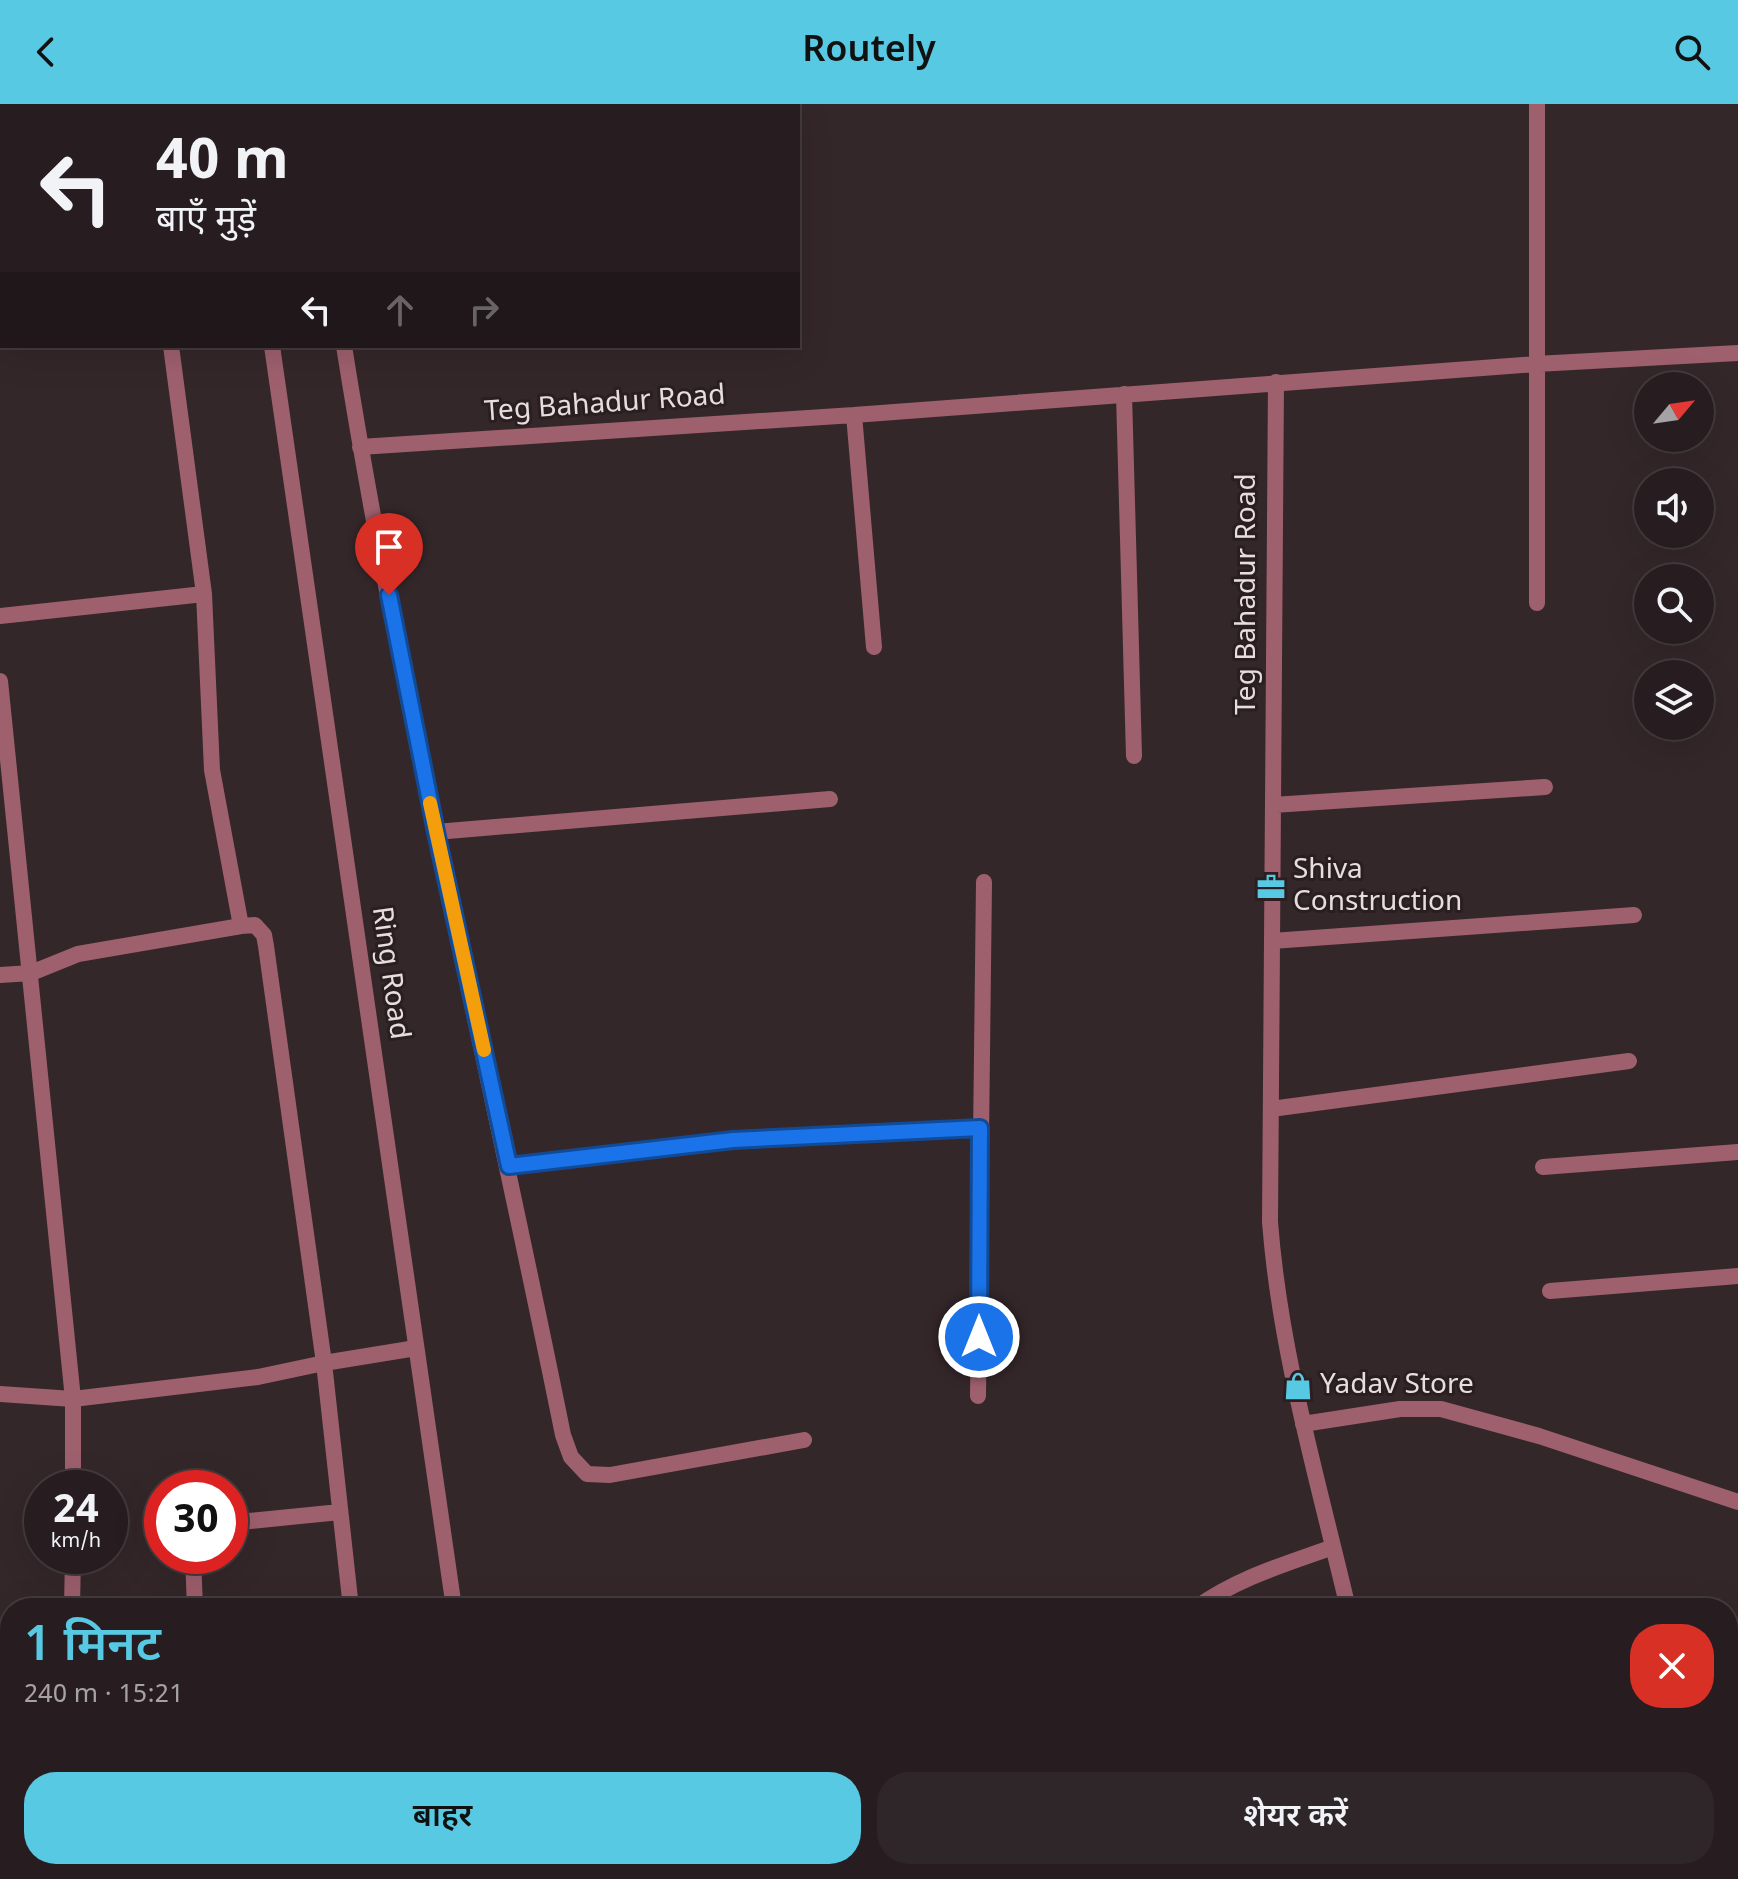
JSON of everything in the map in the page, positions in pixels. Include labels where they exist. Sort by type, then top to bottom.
[{"type":"street","points":[[1537,104],[1537,603]]},
{"type":"street","points":[[171,348],[204,594],[212,770],[241,926]]},
{"type":"street","name":"Ring Road","points":[[272,348],[453,1598]]},
{"type":"street","points":[[344,348],[360,447],[436,832],[509,1166],[563,1435],[571,1457],[587,1474],[610,1475],[804,1440]]},
{"type":"street","name":"Teg Bahadur Road","points":[[360,447],[854,415],[1536,364],[1738,353]]},
{"type":"street","name":"Teg Bahadur Road","points":[[1276,382],[1270,1222],[1275,1278],[1303,1424],[1346,1598]]},
{"type":"street","points":[[1124,394],[1134,756]]},
{"type":"street","points":[[854,415],[874,647]]},
{"type":"street","points":[[0,616],[204,594]]},
{"type":"street","points":[[0,681],[73,1399],[73,1470]]},
{"type":"street","points":[[1273,805],[1545,787]]},
{"type":"street","points":[[436,832],[830,799]]},
{"type":"street","points":[[978,1396],[984,882]]},
{"type":"street","points":[[1272,941],[1634,915]]},
{"type":"street","points":[[0,975],[31,973],[78,954],[241,926],[255,925],[264,935],[324,1363],[350,1598]]},
{"type":"street","points":[[1271,1109],[1629,1061]]},
{"type":"street","points":[[509,1166],[733,1140],[980,1128]]},
{"type":"street","points":[[1543,1167],[1738,1152]]},
{"type":"street","points":[[1550,1291],[1738,1276]]},
{"type":"street","points":[[0,1394],[73,1399],[258,1377],[416,1348]]},
{"type":"street","points":[[1303,1424],[1400,1409],[1441,1409],[1539,1436],[1738,1502]]},
{"type":"street","points":[[248,1521],[340,1512]]},
{"type":"street","points":[[1212,1598],[1259,1573],[1333,1547]]},
{"type":"street","points":[[72,1598],[73,1574]]},
{"type":"street","points":[[194,1574],[195,1598]]},
{"type":"slow traffic","points":[[430,803],[484,1050]]},
{"type":"place","name":"Shiva Construction","points":[[1271,887]]},
{"type":"place","name":"Yadav Store","points":[[1298,1386]]},
{"type":"route","points":[[389,595],[436,832],[509,1166],[733,1140],[980,1128],[979,1337]]}]
